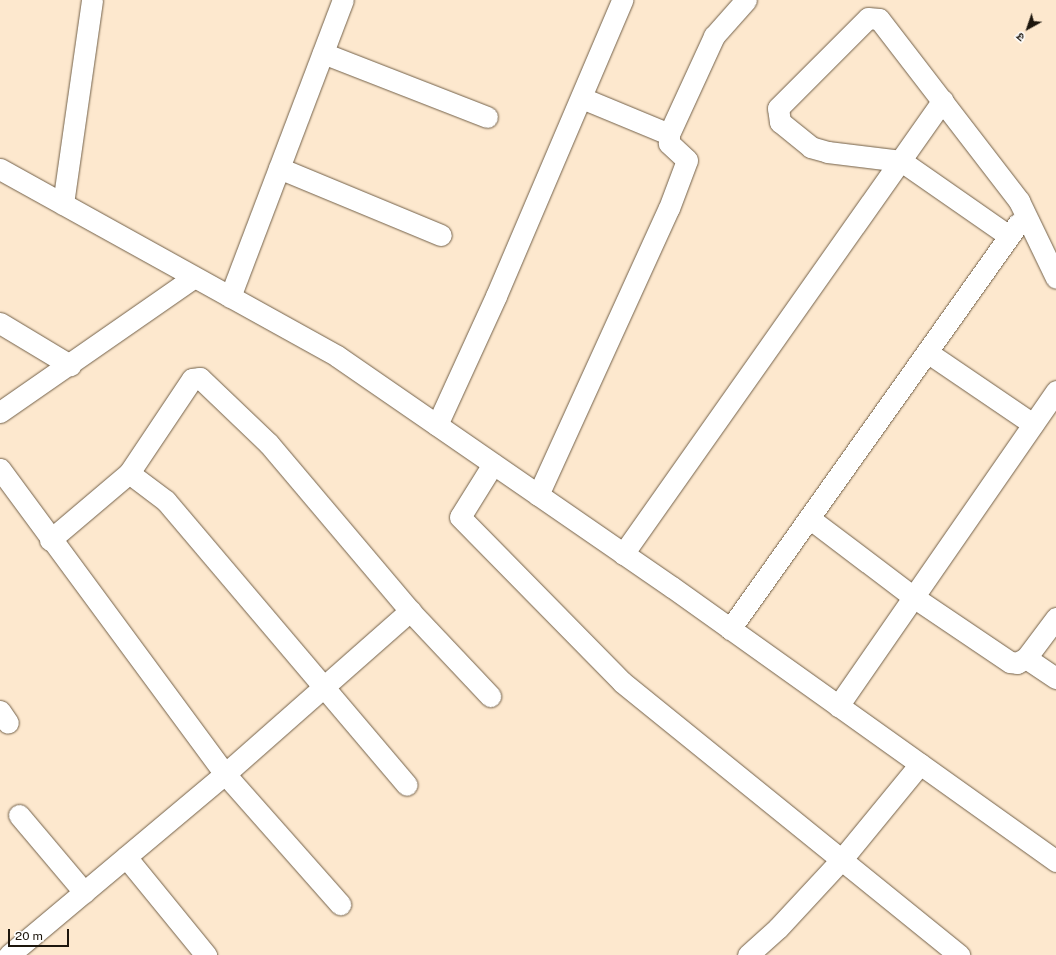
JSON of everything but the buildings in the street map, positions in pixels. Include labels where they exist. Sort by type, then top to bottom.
[{"type":"street","points":[[63,204],[92,0]]},
{"type":"street","points":[[230,297],[343,0]]},
{"type":"street","points":[[437,425],[582,98],[622,0]]},
{"type":"street","points":[[538,495],[665,215],[687,160],[669,143],[669,134],[714,36],[746,0]]},
{"type":"street","points":[[1009,236],[901,161],[828,152],[811,147],[780,122],[778,108],[872,17],[884,23],[993,164],[1025,214],[1056,278]]},
{"type":"street","points":[[323,53],[487,117]]},
{"type":"street","points":[[582,98],[669,134]]},
{"type":"street","points":[[623,554],[943,100]]},
{"type":"street","points":[[280,168],[440,235]]},
{"type":"street","points":[[0,169],[337,356],[730,629],[1056,861]]},
{"type":"street","points":[[730,629],[1025,214]]},
{"type":"street","points":[[0,412],[70,365],[194,277]]},
{"type":"street","points":[[0,323],[70,365]]},
{"type":"street","points":[[927,352],[1033,424]]},
{"type":"street","points":[[50,540],[129,473],[192,379],[200,378],[269,444],[410,610],[490,696]]},
{"type":"street","points":[[838,706],[912,596],[1056,391]]},
{"type":"street","points":[[493,464],[460,517],[622,682],[959,955]]},
{"type":"street","points":[[0,469],[50,540],[225,774],[340,904]]},
{"type":"street","points":[[129,473],[166,501],[323,688],[407,784]]},
{"type":"street","points":[[809,518],[912,596],[1010,662],[1017,663],[1026,658],[1056,618]]},
{"type":"street","points":[[9,955],[31,948],[84,892],[225,774],[410,610]]},
{"type":"street","points":[[1026,658],[1056,678]]},
{"type":"street","points":[[748,955],[778,928],[842,859],[920,764]]},
{"type":"street","points":[[19,815],[84,892]]},
{"type":"street","points":[[126,857],[206,955]]}]
